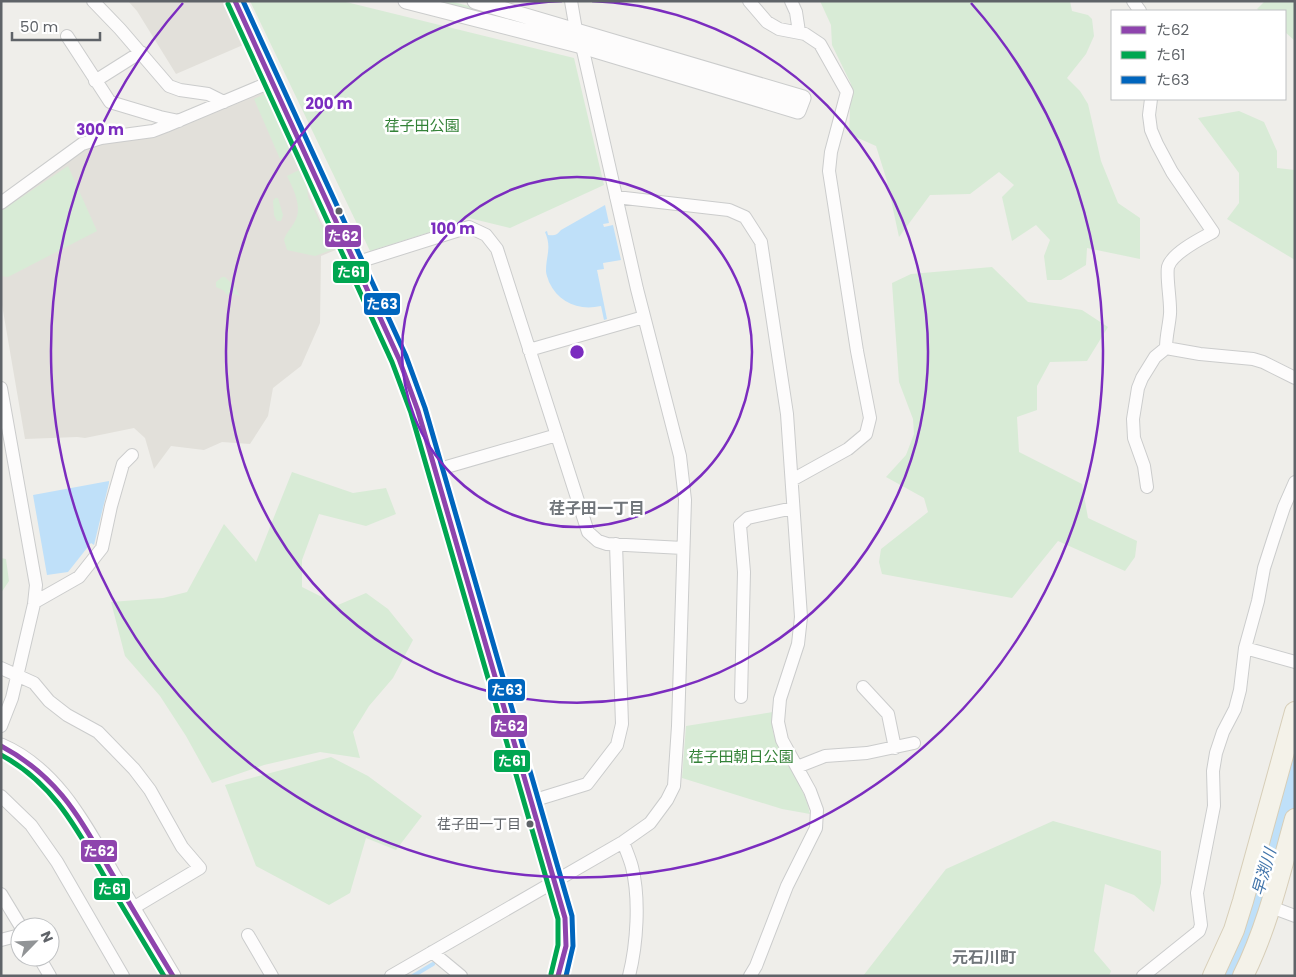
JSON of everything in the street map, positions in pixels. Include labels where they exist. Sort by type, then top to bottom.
[{"type":"main road","points":[[1213,976],[1234,930],[1295,712]]},
{"type":"main road","points":[[1243,976],[1271,907],[1295,818]]},
{"type":"street","points":[[93,1],[141,52],[169,86],[180,90],[208,94],[224,102]]},
{"type":"street","points":[[235,1],[399,359],[418,411],[565,918],[566,946],[558,976]]},
{"type":"street","points":[[406,1],[582,46],[798,111],[802,98],[475,1]]},
{"type":"street","points":[[391,976],[623,842],[650,823],[667,800],[674,786],[678,726],[685,500],[680,456],[644,317],[582,46],[576,30],[571,1]]},
{"type":"street","points":[[748,1],[768,22],[779,29],[799,32],[820,44],[847,92],[831,152],[829,171],[870,418],[866,434],[848,449],[792,480]]},
{"type":"street","points":[[791,1],[796,12],[799,32]]},
{"type":"street","points":[[66,36],[110,102],[153,116],[179,121]]},
{"type":"street","points":[[95,81],[141,52]]},
{"type":"street","points":[[1,203],[82,144],[101,138],[153,131],[273,81]]},
{"type":"street","points":[[1151,100],[1149,115],[1151,130],[1157,144],[1172,172],[1212,232],[1175,256],[1168,267],[1170,314],[1166,335],[1166,348]]},
{"type":"street","points":[[616,197],[729,210],[745,217],[761,242],[787,414],[801,617],[798,644],[780,699],[778,722],[782,740],[810,791],[817,810],[816,828],[787,886],[756,966],[750,976]]},
{"type":"street","points":[[355,263],[469,228],[486,234],[497,249],[588,532],[598,541],[607,544],[683,548]]},
{"type":"street","points":[[530,350],[644,317]]},
{"type":"street","points":[[1147,487],[1144,466],[1134,438],[1133,419],[1138,388],[1142,378],[1154,357],[1166,348],[1200,354],[1253,359],[1295,378]]},
{"type":"street","points":[[1,388],[36,585],[35,602],[12,698],[1,726]]},
{"type":"street","points":[[436,470],[557,435]]},
{"type":"street","points":[[35,602],[79,577],[102,548],[110,506],[123,464],[132,455]]},
{"type":"street","points":[[1143,976],[1199,931],[1201,926],[1197,893],[1214,806],[1213,771],[1215,760],[1223,732],[1235,709],[1240,690],[1244,648],[1258,601],[1264,568],[1284,507],[1295,482]]},
{"type":"street","points":[[741,697],[744,572],[740,524],[748,518],[793,508]]},
{"type":"street","points":[[532,801],[587,784],[617,745],[622,724],[616,544]]},
{"type":"street","points":[[1244,648],[1295,662]]},
{"type":"street","points":[[1,668],[17,674],[34,684],[49,701],[67,716],[98,732],[134,769],[150,790],[182,847],[200,868],[133,908]]},
{"type":"street","points":[[864,687],[888,714],[895,748]]},
{"type":"street","points":[[797,767],[825,756],[866,753],[914,743]]},
{"type":"street","points":[[1,746],[25,760],[44,775],[72,805],[173,976]]},
{"type":"street","points":[[1,796],[31,825],[57,862],[78,904],[123,976]]},
{"type":"street","points":[[623,842],[632,867],[636,904],[634,946],[629,976]]},
{"type":"street","points":[[1,894],[15,917]]},
{"type":"street","points":[[1271,907],[1295,916]]},
{"type":"street","points":[[248,935],[272,976]]},
{"type":"street","points":[[432,952],[461,976]]},
{"type":"shaded area","points":[[128,1],[222,1],[243,45],[176,74],[137,11]]},
{"type":"shaded area","points":[[265,89],[321,222],[338,249],[321,256],[320,323],[301,366],[273,388],[268,416],[250,444],[222,442],[204,450],[171,446],[154,469],[145,438],[134,428],[85,438],[25,439],[1,299],[1,212],[83,147],[155,134]]},
{"type":"green space","name":"荏子田公園","points":[[250,1],[342,1],[574,58],[604,185],[510,228],[469,218],[370,251]]},
{"type":"green space","points":[[434,1],[450,1],[554,29],[557,33]]},
{"type":"green space","points":[[820,1],[1070,1],[1072,11],[1088,15],[1092,19],[1094,36],[1086,54],[1067,78],[1080,91],[1088,104],[1101,161],[1118,203],[1140,218],[1140,259],[1087,248],[1086,265],[1061,280],[1047,280],[1044,256],[1050,240],[1036,225],[1012,241],[1002,197],[1014,185],[999,172],[970,194],[930,195],[899,237],[887,181],[876,146],[849,134],[851,84],[832,45],[831,25]]},
{"type":"green space","points":[[1265,1],[1295,1],[1295,41],[1286,33],[1286,10],[1257,9]]},
{"type":"green space","points":[[265,94],[291,154],[280,159],[254,99]]},
{"type":"green space","points":[[1239,111],[1264,122],[1277,151],[1277,168],[1295,170],[1295,260],[1227,219],[1239,203],[1239,173],[1198,118]]},
{"type":"green space","points":[[68,166],[97,231],[8,277],[1,276],[1,211]]},
{"type":"green space","points":[[299,170],[307,187],[308,197],[322,227],[337,248],[315,256],[287,250],[284,240],[298,214],[296,197],[287,176]]},
{"type":"green space","points":[[275,198],[278,198],[283,215],[281,221],[277,221],[274,215],[273,201]]},
{"type":"green space","points":[[992,267],[1028,302],[1082,310],[1108,327],[1087,361],[1050,362],[1037,386],[1037,410],[1017,417],[1019,452],[1082,484],[1088,518],[1137,541],[1135,557],[1125,571],[1058,541],[1012,598],[882,574],[879,562],[881,549],[928,512],[924,498],[886,477],[906,455],[914,434],[913,419],[899,382],[892,283],[911,274]]},
{"type":"green space","points":[[225,277],[233,285],[240,296],[231,293],[227,295],[223,290],[216,287],[216,282]]},
{"type":"green space","points":[[292,472],[353,493],[386,488],[396,514],[366,526],[319,514],[302,560],[302,587],[338,605],[366,593],[388,609],[413,640],[393,678],[369,706],[353,732],[360,758],[320,752],[264,765],[212,783],[186,736],[160,696],[125,656],[111,602],[163,598],[187,592],[224,524],[256,562]]},
{"type":"green space","points":[[1,558],[6,559],[9,581],[1,593]]},
{"type":"green space","name":"荏子田朝日公園","points":[[773,712],[773,732],[781,753],[803,792],[810,814],[782,809],[682,778],[686,726]]},
{"type":"green space","points":[[331,757],[368,776],[422,816],[396,850],[366,838],[350,893],[329,905],[256,866],[225,785]]},
{"type":"green space","points":[[1053,821],[1161,851],[1161,883],[1154,912],[1134,895],[1105,884],[1094,951],[1111,971],[1109,976],[863,976],[946,869]]},
{"type":"water","points":[[605,205],[609,223],[603,224],[604,227],[613,225],[621,260],[603,263],[604,269],[597,270],[607,319],[604,320],[601,306],[585,307],[570,304],[553,289],[546,272],[548,247],[545,232],[547,231],[548,235],[555,235]]},
{"type":"water","points":[[109,481],[94,545],[91,543],[68,572],[47,575],[33,495]]},
{"type":"waterway","name":"早渕川","points":[[1225,976],[1237,951],[1256,899],[1273,846],[1295,765]]},
{"type":"waterway","points":[[413,976],[433,964]]},
{"type":"transit line","name":"た62","points":[[235,1],[399,359],[418,411],[565,918],[566,946],[558,976]]},
{"type":"transit line","name":"た63","points":[[243,1],[406,356],[425,408],[572,916],[573,946],[566,976]]},
{"type":"transit line","name":"た61","points":[[228,4],[392,362],[411,413],[558,919],[558,945],[551,974]]},
{"type":"transit line","name":"た62","points":[[1,746],[39,772],[68,802],[91,837],[173,976]]},
{"type":"transit line","name":"た61","points":[[1,755],[20,766],[36,779],[63,810],[86,844],[164,976]]},
{"type":"place","name":"荏子田一丁目","points":[[530,824]]},
{"type":"district","name":"荏子田一丁目","points":[[597,508]]},
{"type":"district","name":"元石川町","points":[[984,957]]}]
